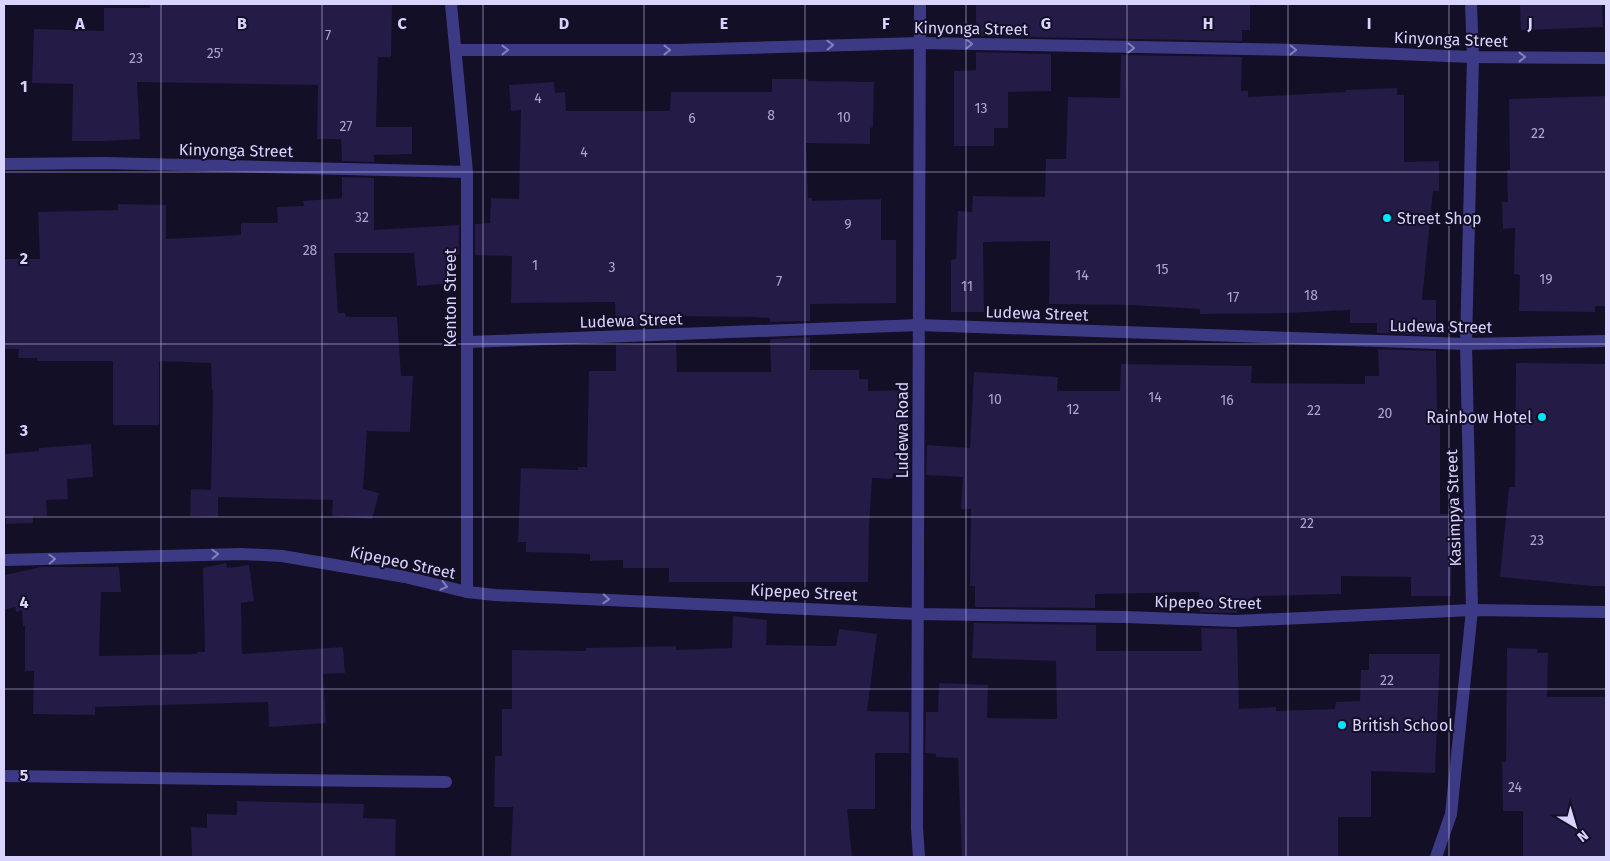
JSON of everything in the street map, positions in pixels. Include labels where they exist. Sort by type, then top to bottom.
[{"type":"street","name":"Kenton Street","points":[[451,4],[467,172],[468,592]]},
{"type":"street","name":"Ludewa Road","points":[[919,857],[917,828],[917,614],[920,4]]},
{"type":"street","name":"Kasimpya Street","points":[[1436,857],[1451,814],[1472,610],[1466,344],[1473,58],[1471,4]]},
{"type":"street","name":"Kinyonga Street","points":[[456,50],[678,50],[920,43],[1296,50],[1473,58],[1606,58]]},
{"type":"street","name":"Kinyonga Street","points":[[4,164],[104,163],[467,172]]},
{"type":"street","name":"Ludewa Street","points":[[466,342],[919,325],[1466,344],[1606,341]]},
{"type":"street","name":"Kipepeo Street","points":[[4,560],[242,554],[282,556],[405,577],[468,592],[496,595],[917,614],[1125,617],[1236,621],[1472,610],[1606,612]]},
{"type":"street","points":[[4,776],[446,782]]},
{"type":"building","points":[[150,4],[392,4],[391,57],[378,57],[376,127],[412,127],[412,154],[374,155],[374,162],[342,161],[341,139],[317,139],[318,85],[137,82],[140,139],[72,141],[73,84],[32,83],[34,29],[104,31],[104,8],[150,8]]},
{"type":"building","points":[[976,4],[1250,4],[1250,30],[1242,30],[1242,41],[976,36]]},
{"type":"building","points":[[1520,4],[1602,4],[1603,27],[1521,30]]},
{"type":"building","points":[[976,52],[1051,54],[1051,91],[1008,92],[1008,128],[994,128],[994,146],[954,146],[954,71],[976,70]]},
{"type":"building","points":[[1121,55],[1242,57],[1241,91],[1248,91],[1248,97],[1397,88],[1397,95],[1404,95],[1404,162],[1439,161],[1439,191],[1433,191],[1422,300],[1436,300],[1436,335],[1377,333],[1377,323],[1350,323],[1350,310],[1200,314],[1200,309],[1132,305],[1049,304],[1050,241],[983,242],[984,312],[951,312],[951,260],[956,259],[958,211],[972,212],[973,196],[1045,197],[1046,159],[1066,159],[1068,97],[1120,98]]},
{"type":"building","points":[[772,79],[874,82],[873,127],[870,128],[870,144],[806,143],[808,198],[812,198],[812,201],[881,199],[881,240],[896,240],[896,303],[810,304],[810,321],[770,322],[770,318],[676,316],[676,326],[616,328],[615,302],[511,303],[512,256],[475,255],[475,224],[490,223],[491,198],[519,199],[521,110],[511,111],[509,85],[554,82],[555,93],[565,92],[566,111],[670,111],[671,92],[772,92]]},
{"type":"building","points":[[1606,96],[1606,306],[1595,306],[1595,312],[1519,311],[1520,275],[1514,274],[1515,228],[1503,229],[1502,202],[1508,202],[1507,170],[1510,170],[1509,99]]},
{"type":"building","points":[[342,177],[374,178],[374,230],[459,225],[459,255],[451,254],[453,283],[417,286],[414,253],[334,253],[338,313],[345,313],[346,317],[397,317],[401,376],[413,376],[410,432],[367,431],[363,489],[379,493],[372,519],[332,516],[333,500],[218,497],[218,517],[190,516],[191,489],[211,490],[213,390],[211,363],[159,361],[159,425],[113,425],[113,361],[37,361],[37,358],[18,358],[19,349],[4,349],[4,259],[40,259],[38,212],[118,210],[118,204],[166,205],[166,239],[241,235],[241,223],[278,223],[277,207],[304,206],[303,201],[342,198]]},
{"type":"building","points":[[810,337],[810,370],[859,370],[859,379],[868,379],[868,391],[908,390],[910,474],[893,473],[892,479],[872,478],[868,582],[669,582],[669,568],[623,568],[623,560],[590,561],[590,554],[526,552],[526,542],[518,542],[521,468],[578,470],[578,467],[587,467],[589,371],[616,371],[616,345],[676,342],[677,372],[771,372],[770,339]]},
{"type":"building","points":[[1378,349],[1436,351],[1437,411],[1440,411],[1440,514],[1452,514],[1451,596],[1411,596],[1411,577],[1341,576],[1341,594],[1252,597],[1253,608],[1237,609],[1237,613],[1200,612],[1199,592],[1095,594],[1095,608],[975,607],[975,586],[970,586],[971,509],[961,509],[963,477],[926,475],[927,445],[970,448],[974,372],[1058,377],[1057,391],[1120,391],[1121,364],[1252,366],[1251,383],[1365,384],[1365,376],[1379,376]]},
{"type":"building","points":[[1516,363],[1606,364],[1606,586],[1500,577],[1509,487],[1515,487]]},
{"type":"building","points":[[91,444],[93,477],[67,479],[68,499],[46,500],[47,516],[33,516],[33,523],[6,524],[6,518],[4,518],[4,454],[39,451],[39,448]]},
{"type":"building","points":[[226,563],[227,568],[249,565],[254,601],[241,603],[242,654],[343,647],[345,673],[323,674],[326,723],[269,727],[268,702],[95,707],[95,715],[33,714],[34,671],[25,671],[25,625],[23,626],[22,610],[16,612],[15,607],[4,610],[5,575],[41,567],[119,567],[121,592],[101,592],[99,656],[197,654],[197,652],[205,652],[203,568]]},
{"type":"building","points":[[733,616],[767,620],[766,645],[836,646],[839,629],[877,634],[867,711],[909,712],[909,753],[875,753],[875,809],[847,809],[852,857],[511,857],[513,807],[494,807],[495,756],[502,756],[502,709],[512,709],[512,650],[586,651],[586,648],[676,646],[676,650],[732,648]]},
{"type":"building","points":[[974,623],[1096,625],[1096,651],[1202,651],[1201,628],[1237,629],[1239,709],[1276,707],[1276,711],[1335,709],[1336,702],[1360,701],[1361,670],[1369,670],[1369,654],[1440,654],[1435,773],[1371,771],[1371,817],[1338,817],[1338,857],[962,857],[958,758],[936,757],[936,754],[925,753],[926,712],[938,712],[939,683],[988,685],[987,718],[1057,719],[1056,661],[972,658]]},
{"type":"building","points":[[1507,648],[1537,649],[1537,653],[1548,653],[1547,697],[1606,697],[1606,857],[1523,857],[1523,811],[1503,811],[1502,762],[1506,762]]},
{"type":"building","points":[[237,801],[364,804],[363,818],[396,819],[395,857],[192,857],[191,827],[207,828],[207,814],[237,815]]},
{"type":"place","name":"Street Shop","points":[[1387,218]]},
{"type":"place","name":"Rainbow Hotel","points":[[1542,417]]},
{"type":"place","name":"British School","points":[[1342,725]]}]
